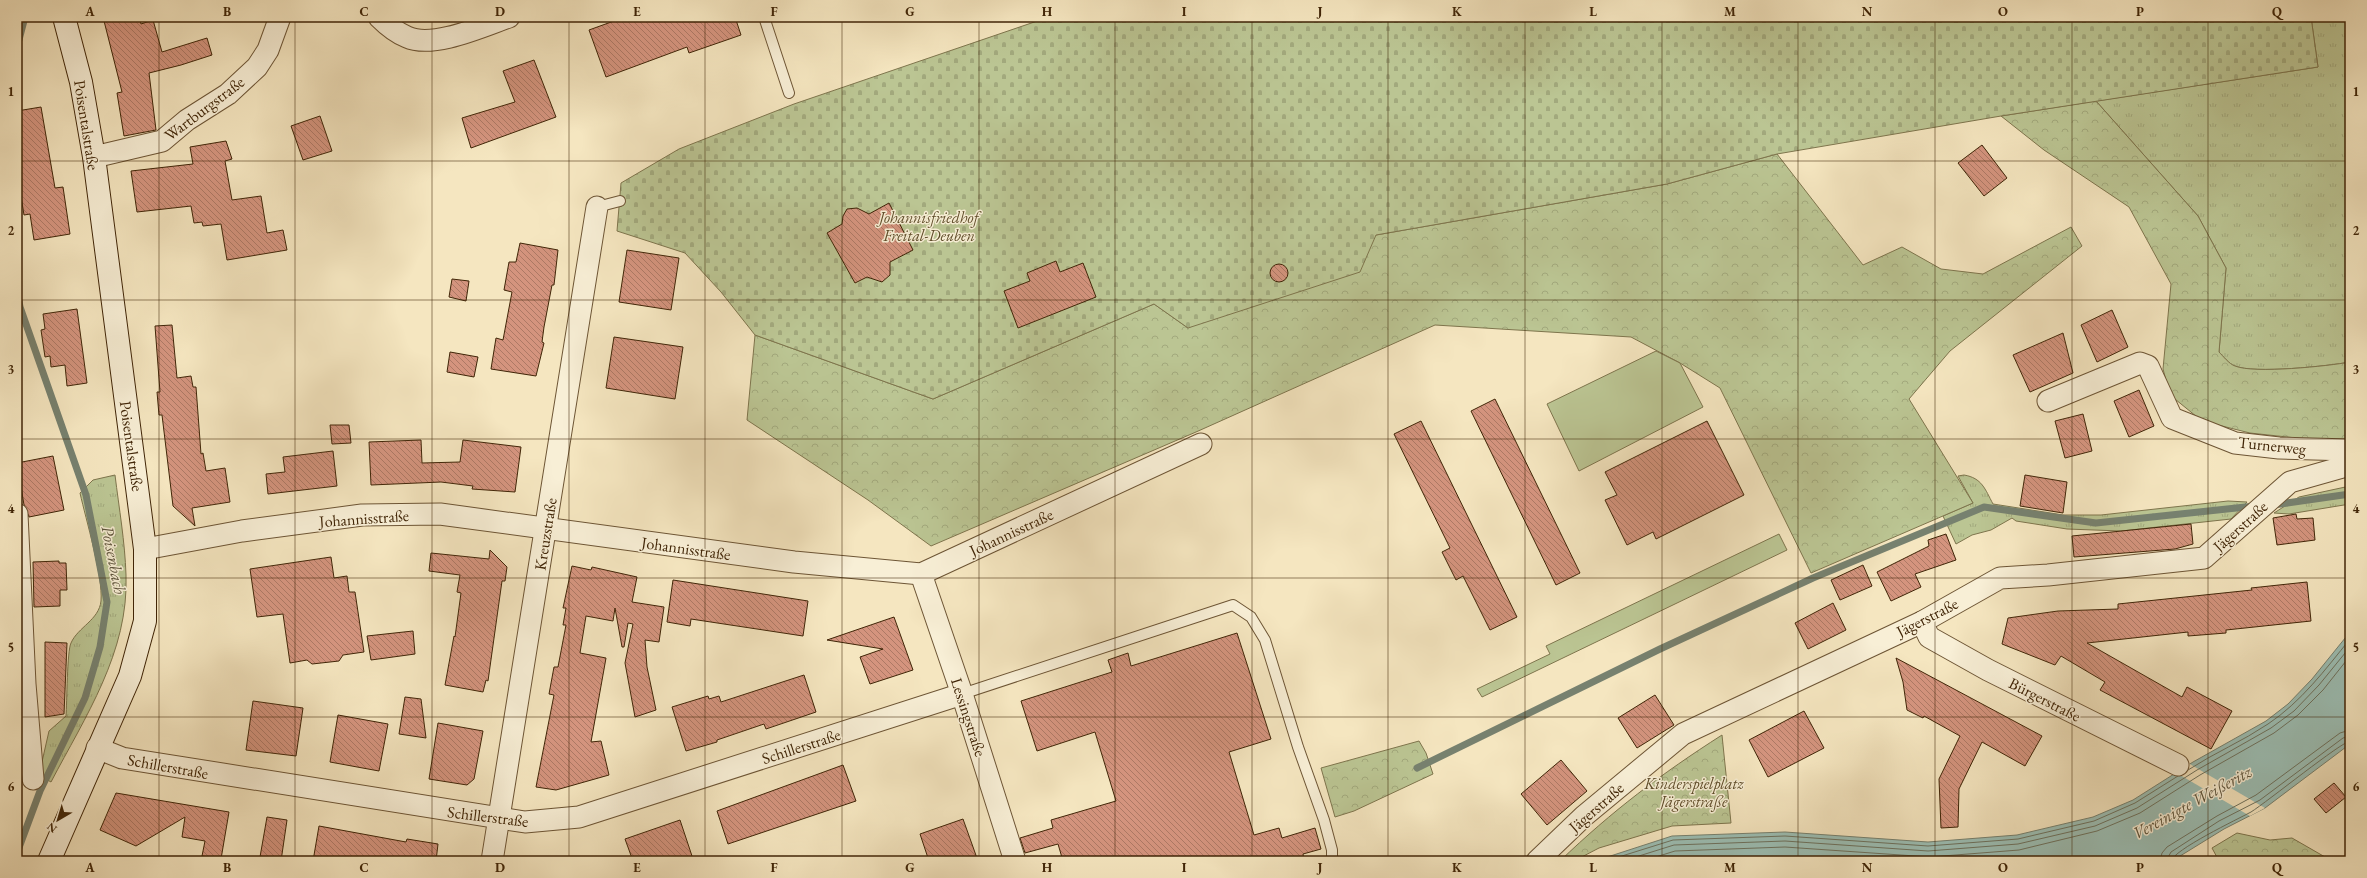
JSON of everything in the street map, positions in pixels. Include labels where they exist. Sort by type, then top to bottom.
[{"type":"main road","name":"Poisentalstraße","points":[[49,861],[97,748],[130,676],[145,621],[145,549],[94,156],[81,82],[64,17]]},
{"type":"street","name":"Wartburgstraße","points":[[94,156],[162,141],[187,120],[228,94],[257,67],[268,50],[280,17]]},
{"type":"street","points":[[379,17],[407,38],[428,41],[449,37],[509,17]]},
{"type":"street","name":"Kreuzstraße","points":[[492,861],[597,207]]},
{"type":"street","name":"Turnerweg","points":[[2048,401],[2140,363],[2148,366],[2172,418],[2235,443],[2279,448],[2350,450]]},
{"type":"street","name":"Johannisstraße","points":[[145,549],[242,531],[362,515],[440,514],[794,562],[921,574],[1201,444]]},
{"type":"street","name":"Jägerstraße","points":[[1537,861],[1584,816],[1683,734],[1922,622],[2000,578],[2055,574],[2204,558],[2290,482],[2350,465]]},
{"type":"street","points":[[17,514],[25,684],[33,779]]},
{"type":"street","name":"Lessingstraße","points":[[921,574],[962,694],[1014,861]]},
{"type":"street","name":"Bürgerstraße","points":[[1922,622],[1929,637],[1988,670],[2178,765]]},
{"type":"street","name":"Schillerstraße","points":[[97,748],[122,758],[529,822],[579,817],[962,694]]},
{"type":"lane","points":[[764,17],[790,93]]},
{"type":"lane","points":[[597,207],[620,201]]},
{"type":"lane","points":[[962,694],[1233,605],[1251,617],[1265,640],[1298,747],[1324,820],[1332,850],[1332,861]]},
{"type":"green space","name":"Johannisfriedhof Freital-Deuben","points":[[1049,17],[2311,17],[2318,67],[2001,116],[1777,154],[1667,184],[1376,235],[1360,272],[1188,328],[1154,304],[933,399],[755,335],[721,292],[685,253],[617,231],[621,183],[679,149],[794,104]]},
{"type":"green space","points":[[2311,17],[2350,17],[2350,362],[2274,369],[2244,368],[2235,366],[2228,362],[2219,352],[2226,268],[2198,216],[2096,101],[2318,67]]},
{"type":"green space","points":[[2096,101],[2198,216],[2226,268],[2219,352],[2226,360],[2235,366],[2258,369],[2309,367],[2350,362],[2350,461],[2343,443],[2250,433],[2202,421],[2170,395],[2163,369],[2171,284],[2129,207],[2044,150],[2001,116]]},
{"type":"green space","points":[[1777,154],[1863,265],[1902,247],[1941,269],[1983,274],[2071,227],[2082,246],[1950,351],[1909,399],[1973,503],[1811,573],[1720,388],[1680,363],[1631,337],[1435,325],[1196,432],[931,546],[868,500],[747,420],[755,335],[933,399],[1154,304],[1188,328],[1376,235],[1667,184]]},
{"type":"green space","points":[[1656,351],[1680,363],[1703,407],[1579,471],[1547,404]]},
{"type":"green space","points":[[115,475],[126,575],[125,603],[120,631],[113,657],[102,683],[51,782],[39,775],[49,731],[66,716],[68,666],[71,643],[78,632],[96,613],[101,601],[97,563],[80,493],[93,480]]},
{"type":"green space","points":[[1958,476],[1970,476],[1982,485],[1993,504],[2063,515],[2101,515],[2228,501],[2247,502],[2231,519],[2121,531],[2067,529],[2016,521],[2012,518],[1991,530],[1972,535],[1956,544],[1943,516],[1973,503]]},
{"type":"green space","points":[[2350,486],[2350,504],[2289,514],[2274,513],[2299,497]]},
{"type":"green space","points":[[1779,534],[1787,550],[1482,697],[1477,689],[1550,654],[1546,646]]},
{"type":"green space","name":"Kinderspielplatz Jägerstraße","points":[[1722,735],[1731,823],[1672,826],[1599,848],[1574,861],[1560,861],[1618,809],[1678,764]]},
{"type":"green space","points":[[1419,741],[1426,753],[1433,774],[1354,811],[1335,817],[1321,768]]},
{"type":"green space","points":[[2237,833],[2270,840],[2292,838],[2332,861],[2219,861],[2212,848]]},
{"type":"water","name":"Vereinigte Weißeritz","points":[[2350,632],[2350,744],[2265,808],[2224,829],[2172,861],[1595,861],[1672,836],[1785,832],[1928,842],[2017,835],[2093,817],[2133,800],[2193,762],[2266,721],[2288,704],[2312,679]]},
{"type":"pier","points":[[2188,763],[2265,808],[2250,816],[2175,772]]},
{"type":"building","points":[[103,17],[139,17],[141,24],[153,20],[162,52],[207,38],[212,55],[149,73],[156,130],[124,136],[117,93],[122,92]]},
{"type":"building","points":[[625,17],[735,17],[741,35],[689,53],[687,47],[606,77],[589,30]]},
{"type":"building","points":[[534,60],[556,117],[471,148],[462,118],[515,102],[503,71]]},
{"type":"building","points":[[41,107],[55,188],[63,187],[70,234],[34,240],[30,214],[24,215],[17,172],[17,111]]},
{"type":"building","points":[[320,116],[332,151],[303,160],[291,126]]},
{"type":"building","points":[[226,141],[232,159],[225,161],[232,200],[261,196],[267,233],[283,230],[287,250],[227,260],[221,224],[203,226],[202,222],[194,223],[191,206],[137,212],[131,171],[193,164],[190,147]]},
{"type":"building","points":[[1982,145],[2007,178],[1984,196],[1958,163]]},
{"type":"building","points":[[889,203],[913,250],[890,262],[890,275],[882,282],[867,277],[855,283],[827,233],[842,224],[843,216],[847,209],[857,208],[869,214]]},
{"type":"building","points":[[520,243],[558,250],[554,285],[552,285],[544,327],[542,342],[544,343],[536,376],[491,369],[496,338],[503,340],[512,292],[504,290],[509,262],[516,262]]},
{"type":"building","points":[[627,250],[679,258],[671,310],[619,302]]},
{"type":"building","points":[[1056,261],[1060,272],[1083,263],[1096,297],[1018,328],[1004,291],[1030,281],[1027,273]]},
{"type":"building","points":[[1275,264],[1283,264],[1288,269],[1286,280],[1283,282],[1275,282],[1270,277],[1270,269]]},
{"type":"building","points":[[452,279],[469,281],[466,301],[449,297]]},
{"type":"building","points":[[77,309],[87,383],[67,386],[65,365],[51,367],[50,356],[45,357],[41,330],[45,329],[43,314]]},
{"type":"building","points":[[2112,310],[2128,347],[2097,362],[2081,325]]},
{"type":"building","points":[[172,325],[177,378],[191,376],[193,387],[196,387],[201,454],[203,453],[206,471],[225,468],[230,502],[192,508],[195,526],[173,506],[162,415],[159,415],[157,392],[160,392],[155,326]]},
{"type":"building","points":[[2063,333],[2073,373],[2030,392],[2013,355]]},
{"type":"building","points":[[614,337],[683,347],[675,399],[606,388]]},
{"type":"building","points":[[450,352],[478,357],[474,377],[447,372]]},
{"type":"building","points":[[2139,390],[2154,426],[2129,437],[2114,401]]},
{"type":"building","points":[[1495,399],[1580,573],[1556,585],[1471,411]]},
{"type":"building","points":[[2083,414],[2092,451],[2065,458],[2055,421]]},
{"type":"building","points":[[1421,421],[1517,617],[1490,630],[1463,576],[1456,580],[1442,552],[1450,548],[1394,434]]},
{"type":"building","points":[[1707,421],[1744,495],[1656,539],[1653,532],[1627,545],[1605,500],[1617,495],[1605,472]]},
{"type":"building","points":[[330,425],[349,425],[351,443],[332,444]]},
{"type":"building","points":[[421,440],[422,463],[460,462],[463,440],[521,447],[515,492],[472,489],[473,486],[441,482],[371,485],[369,442]]},
{"type":"building","points":[[333,451],[337,486],[268,494],[266,474],[285,472],[283,457]]},
{"type":"building","points":[[53,456],[64,510],[29,517],[24,505],[17,463]]},
{"type":"building","points":[[2025,475],[2067,482],[2063,513],[2020,506]]},
{"type":"building","points":[[2296,514],[2297,519],[2313,518],[2315,540],[2277,545],[2273,518]]},
{"type":"building","points":[[2191,524],[2193,544],[2175,549],[2074,557],[2072,536]]},
{"type":"building","points":[[1946,534],[1956,560],[1915,574],[1921,587],[1891,601],[1877,572],[1929,546],[1928,540]]},
{"type":"building","points":[[490,550],[507,567],[505,581],[502,581],[488,681],[486,680],[483,692],[445,685],[454,636],[455,637],[461,593],[457,592],[460,575],[429,571],[431,553],[489,559]]},
{"type":"building","points":[[331,557],[334,578],[347,576],[349,592],[355,592],[364,652],[343,655],[339,661],[312,664],[307,660],[290,663],[283,614],[257,617],[250,569]]},
{"type":"building","points":[[59,561],[59,563],[66,563],[67,590],[60,590],[60,606],[34,607],[33,562]]},
{"type":"building","points":[[1863,565],[1872,586],[1840,600],[1831,580]]},
{"type":"building","points":[[572,566],[591,570],[592,567],[637,577],[632,602],[664,607],[659,642],[645,640],[647,667],[656,710],[635,717],[625,663],[633,624],[628,623],[624,647],[622,647],[615,608],[613,621],[586,616],[580,653],[606,658],[591,742],[601,741],[609,775],[556,790],[536,787],[554,695],[549,694],[554,667],[558,667],[566,625],[563,625],[566,608],[563,608]]},
{"type":"building","points":[[673,580],[808,601],[803,636],[691,619],[690,626],[667,622]]},
{"type":"building","points":[[2307,582],[2311,621],[2226,630],[2226,633],[2188,636],[2188,632],[2087,643],[2182,697],[2187,687],[2232,711],[2211,749],[2100,690],[2105,682],[2061,656],[2055,665],[2002,644],[2008,618],[2058,611],[2118,609],[2118,604],[2252,590],[2251,588]]},
{"type":"building","points":[[1833,603],[1846,630],[1808,649],[1795,623]]},
{"type":"building","points":[[894,617],[913,670],[870,684],[860,657],[883,649],[827,640]]},
{"type":"building","points":[[413,631],[415,654],[371,660],[367,636]]},
{"type":"building","points":[[1237,633],[1271,739],[1229,752],[1254,835],[1279,828],[1282,838],[1315,828],[1321,849],[1303,854],[1304,861],[1063,861],[1058,844],[1025,853],[1020,838],[1053,828],[1051,820],[1116,801],[1095,732],[1037,751],[1021,701],[1112,672],[1108,660],[1128,653],[1131,666]]},
{"type":"building","points":[[45,642],[67,643],[64,714],[45,717]]},
{"type":"building","points":[[1896,658],[2042,736],[2025,766],[1982,742],[1959,789],[1958,827],[1941,828],[1939,779],[1960,736],[1924,716],[1923,718],[1907,710],[1903,682]]},
{"type":"building","points":[[804,675],[816,712],[766,729],[764,724],[717,740],[717,742],[686,751],[672,707],[708,696],[709,699],[719,696],[721,702]]},
{"type":"building","points":[[1655,695],[1674,725],[1637,748],[1618,718]]},
{"type":"building","points":[[405,697],[421,699],[426,738],[399,734]]},
{"type":"building","points":[[253,701],[303,708],[296,756],[246,750]]},
{"type":"building","points":[[1804,711],[1824,748],[1768,777],[1749,740]]},
{"type":"building","points":[[338,715],[388,724],[379,771],[330,762]]},
{"type":"building","points":[[438,723],[483,731],[474,779],[467,785],[429,779]]},
{"type":"building","points":[[1561,760],[1587,791],[1547,825],[1521,794]]},
{"type":"building","points":[[843,765],[856,801],[728,844],[717,811]]},
{"type":"building","points":[[2334,783],[2346,797],[2326,813],[2314,799]]},
{"type":"building","points":[[116,793],[229,812],[221,859],[202,856],[205,841],[182,837],[185,817],[136,846],[100,830]]},
{"type":"building","points":[[267,817],[287,820],[281,861],[260,857]]},
{"type":"building","points":[[963,819],[978,861],[929,861],[920,834]]},
{"type":"building","points":[[680,820],[692,856],[678,861],[633,861],[625,839]]},
{"type":"building","points":[[319,826],[406,842],[407,839],[438,844],[436,861],[313,861]]},
{"type":"waterway","name":"Poisenbach","points":[[17,47],[25,17]]},
{"type":"waterway","name":"Poisenbach","points":[[17,291],[20,307],[86,495],[107,602],[100,647],[85,698],[40,791],[17,853]]},
{"type":"waterway","points":[[2273,505],[2350,494]]},
{"type":"waterway","points":[[1417,768],[1660,649],[1813,578],[1984,507],[2096,523],[2255,506]]}]
